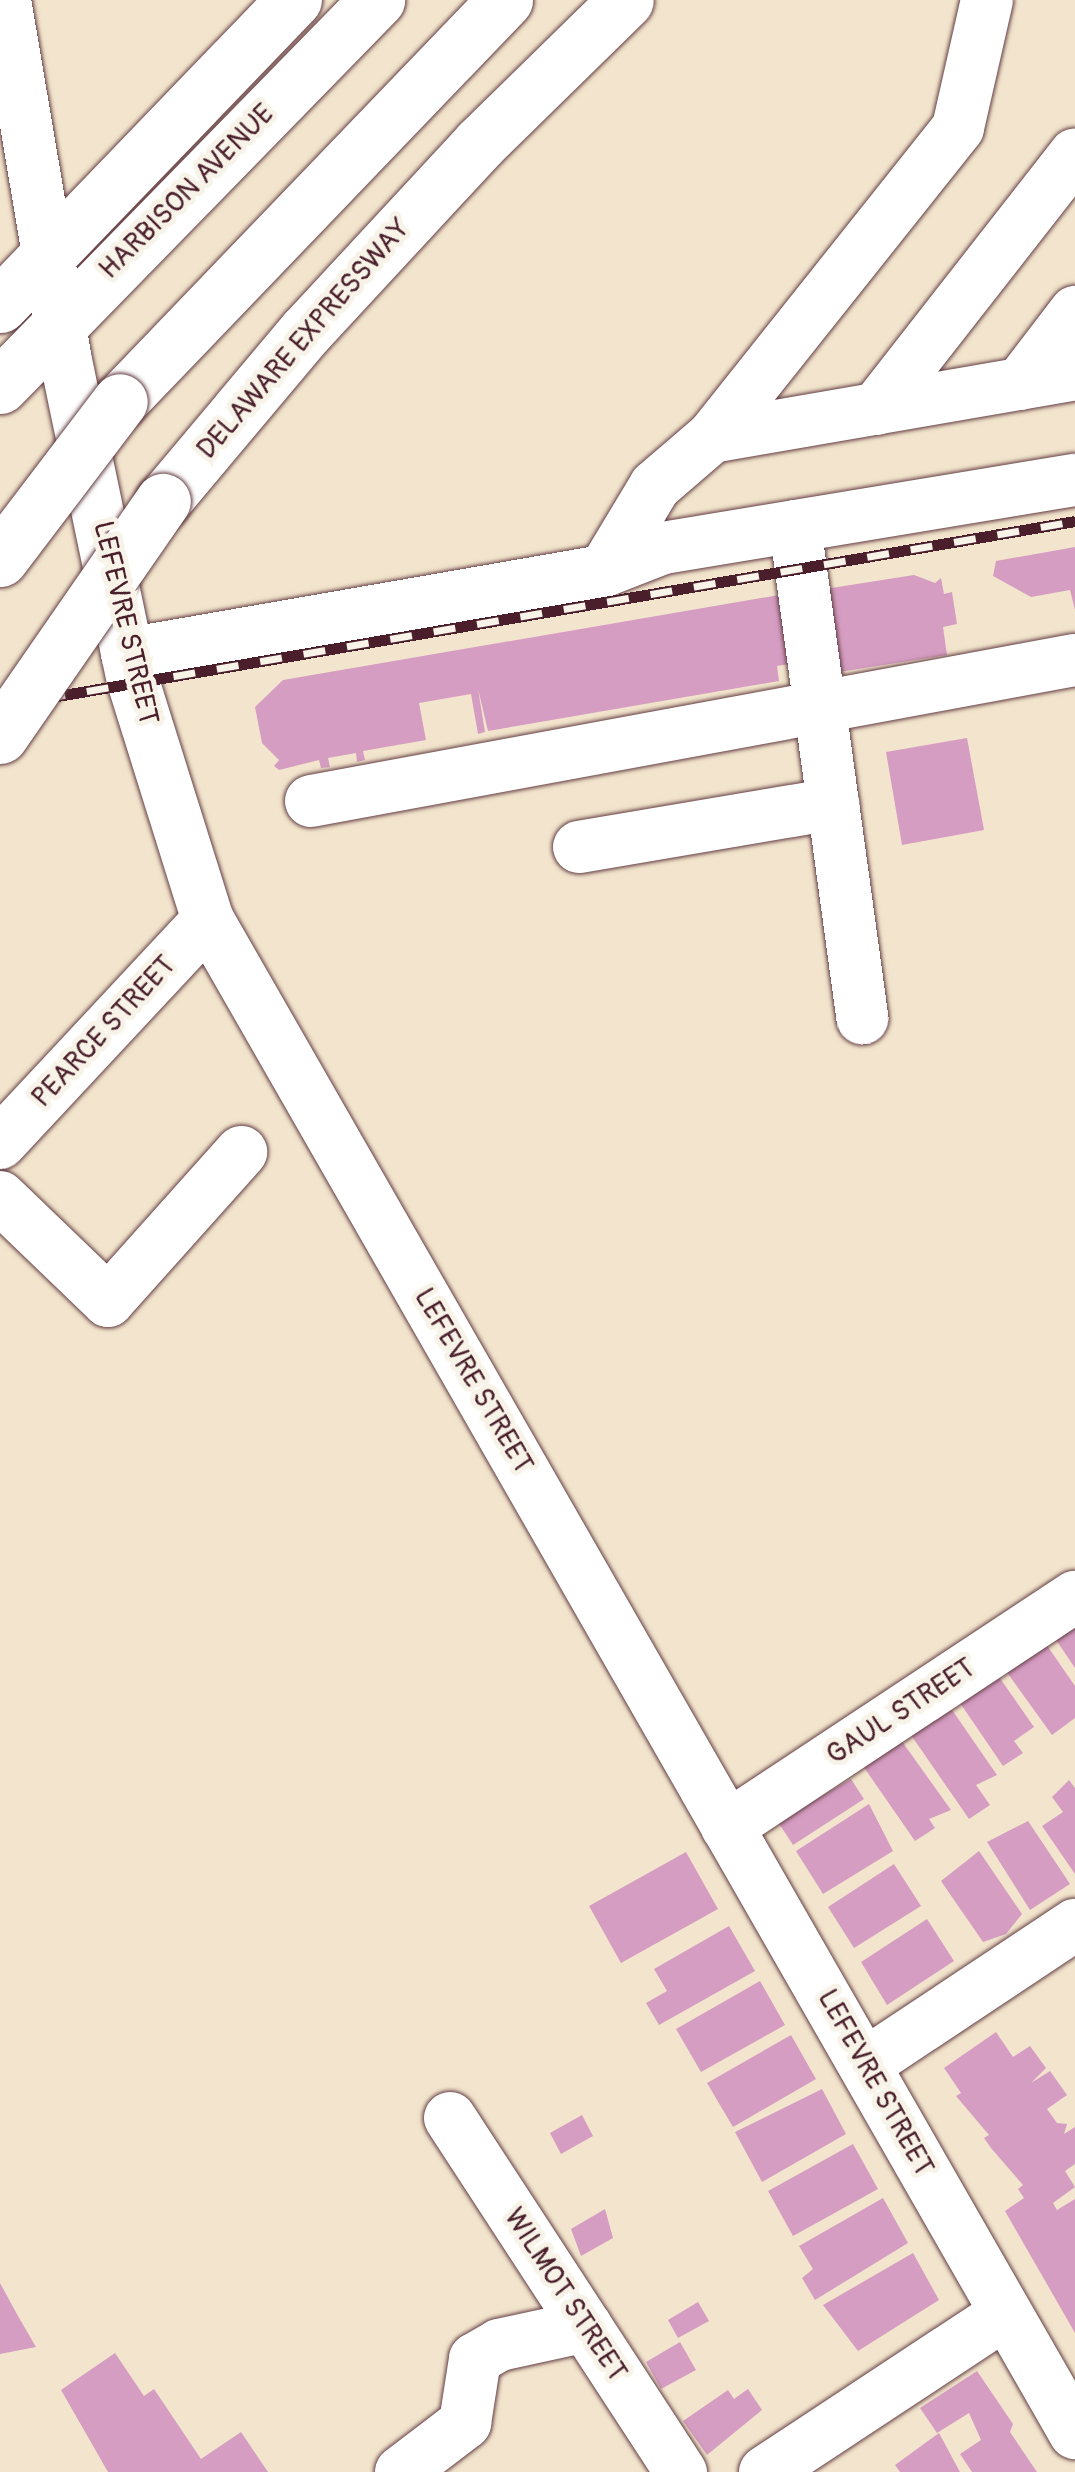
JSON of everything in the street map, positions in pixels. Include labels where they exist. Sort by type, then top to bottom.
[{"type":"main road","name":"HARBISON AVENUE","points":[[0,305],[24,263],[294,0]]},
{"type":"main road","name":"HARBISON AVENUE","points":[[0,386],[377,0]]},
{"type":"main road","points":[[0,509],[120,401],[505,0]]},
{"type":"main road","name":"DELAWARE EXPRESSWAY","points":[[0,693],[332,303],[480,143],[626,0]]},
{"type":"main road","points":[[0,559],[120,401]]},
{"type":"main road","points":[[0,736],[163,501]]},
{"type":"street","name":"LEFEVRE STREET","points":[[6,0],[24,263],[59,323],[127,654],[208,920],[866,2063],[1003,2315],[1072,2421]]},
{"type":"street","points":[[604,571],[655,486],[712,437],[958,128],[987,0]]},
{"type":"street","points":[[876,408],[1075,154]]},
{"type":"street","points":[[1020,384],[1075,312]]},
{"type":"street","points":[[712,437],[1075,374]]},
{"type":"street","points":[[127,654],[604,571],[663,548],[1075,480]]},
{"type":"street","points":[[795,526],[862,1018]]},
{"type":"street","points":[[311,801],[1075,660]]},
{"type":"street","points":[[579,847],[833,804]]},
{"type":"street","name":"PEARCE STREET","points":[[0,1143],[208,920]]},
{"type":"street","points":[[0,1197],[108,1301],[241,1152]]},
{"type":"street","name":"GAUL STREET","points":[[727,1827],[1075,1597]]},
{"type":"street","points":[[866,2063],[1075,1925]]},
{"type":"street","name":"WILMOT STREET","points":[[450,2118],[681,2472]]},
{"type":"street","points":[[766,2472],[1003,2315]]},
{"type":"street","points":[[401,2472],[466,2423],[475,2359],[499,2345],[586,2326]]},
{"type":"building","points":[[1075,547],[1075,610],[1070,590],[1031,597],[993,576],[996,561]]},
{"type":"building","points":[[914,575],[935,583],[941,578],[944,594],[952,592],[957,624],[943,627],[947,655],[839,672],[825,589]]},
{"type":"building","points":[[785,594],[796,663],[777,666],[779,681],[488,731],[478,689],[485,732],[478,734],[471,694],[419,703],[426,740],[363,751],[365,760],[357,762],[356,753],[328,758],[330,767],[321,768],[319,760],[279,770],[274,766],[279,760],[262,743],[255,707],[283,680]]},
{"type":"building","points":[[967,738],[984,830],[902,845],[886,752]]},
{"type":"building","points":[[1075,1622],[1075,1668],[1054,1637]]},
{"type":"building","points":[[1046,1644],[1075,1686],[1075,1718],[1052,1735],[1006,1671]]},
{"type":"building","points":[[997,1674],[1034,1727],[1014,1741],[1023,1753],[1003,1766],[958,1700]]},
{"type":"building","points":[[950,1707],[997,1775],[976,1785],[990,1805],[969,1819],[911,1735]]},
{"type":"building","points":[[901,1740],[951,1810],[929,1819],[935,1828],[915,1841],[863,1766]]},
{"type":"building","points":[[851,1779],[864,1799],[793,1845],[778,1822]]},
{"type":"building","points":[[1069,1780],[1075,1788],[1075,1874],[1042,1826],[1063,1812],[1052,1797]]},
{"type":"building","points":[[869,1804],[893,1851],[823,1894],[796,1851]]},
{"type":"building","points":[[1028,1821],[1070,1884],[1030,1910],[987,1842]]},
{"type":"building","points":[[979,1851],[1022,1914],[1006,1934],[983,1942],[941,1881]]},
{"type":"building","points":[[686,1852],[718,1909],[621,1963],[589,1906]]},
{"type":"building","points":[[894,1864],[921,1906],[854,1948],[828,1907]]},
{"type":"building","points":[[927,1919],[954,1961],[887,2005],[861,1962]]},
{"type":"building","points":[[729,1926],[755,1971],[659,2025],[646,2003],[667,1991],[654,1969]]},
{"type":"building","points":[[760,1981],[785,2025],[701,2072],[676,2029]]},
{"type":"building","points":[[996,2032],[1013,2057],[1030,2046],[1046,2068],[1031,2083],[1050,2071],[1067,2095],[1047,2109],[1057,2123],[1067,2124],[1064,2134],[1075,2127],[1075,2164],[1065,2171],[1075,2187],[1053,2203],[1057,2210],[1075,2199],[1075,2333],[1005,2211],[1024,2198],[1018,2189],[1023,2185],[984,2138],[989,2135],[956,2096],[961,2093],[944,2068]]},
{"type":"building","points":[[791,2035],[816,2079],[733,2127],[707,2083]]},
{"type":"building","points":[[822,2089],[846,2134],[762,2182],[735,2132]]},
{"type":"building","points":[[582,2115],[593,2136],[561,2154],[550,2133]]},
{"type":"building","points":[[853,2144],[878,2189],[793,2236],[768,2191]]},
{"type":"building","points":[[883,2198],[908,2243],[815,2300],[802,2278],[813,2269],[799,2246]]},
{"type":"building","points":[[605,2209],[613,2238],[581,2256],[571,2229]]},
{"type":"building","points":[[913,2253],[939,2300],[858,2351],[823,2305]]},
{"type":"building","points":[[0,2283],[18,2316],[36,2347],[0,2354]]},
{"type":"building","points":[[698,2302],[709,2321],[678,2338],[668,2320]]},
{"type":"building","points":[[680,2342],[696,2370],[661,2389],[646,2362]]},
{"type":"building","points":[[115,2353],[144,2396],[154,2389],[201,2459],[241,2432],[268,2472],[108,2472],[61,2390]]},
{"type":"building","points":[[977,2371],[1013,2424],[1010,2432],[1037,2472],[972,2472],[960,2454],[981,2440],[969,2413],[937,2433],[920,2408]]},
{"type":"building","points":[[748,2389],[762,2410],[707,2455],[683,2421],[728,2390],[734,2399]]},
{"type":"building","points":[[939,2433],[960,2472],[900,2472],[895,2465]]},
{"type":"railway","points":[[0,706],[1075,521]]}]
